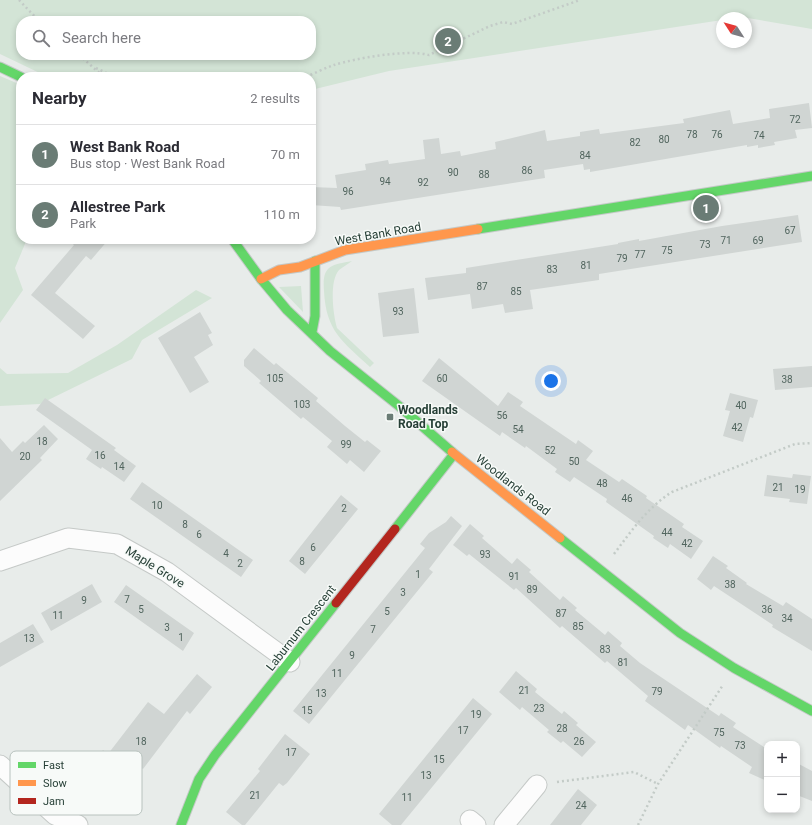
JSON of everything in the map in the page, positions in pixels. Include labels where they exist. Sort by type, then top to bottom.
[{"type":"street","points":[[0,67],[16,75]]},
{"type":"street","name":"West Bank Road","points":[[261,279],[279,270],[300,267],[345,250],[361,247],[812,176]]},
{"type":"street","name":"Woodlands Road","points":[[236,244],[261,279],[287,310],[312,332],[330,351],[399,406],[454,454],[680,633],[734,668],[812,711]]},
{"type":"street","points":[[312,332],[315,316],[315,261]]},
{"type":"street","name":"Laburnum Crescent","points":[[181,825],[199,779],[215,755],[454,454]]},
{"type":"street","name":"Maple Grove","points":[[0,561],[68,538],[117,544],[168,572],[290,662]]},
{"type":"street","points":[[0,765],[10,774]]},
{"type":"street","points":[[504,825],[537,785]]},
{"type":"street","points":[[54,815],[78,825]]},
{"type":"path","points":[[19,0],[34,16]]},
{"type":"path","points":[[316,73],[334,65],[378,56],[421,52],[429,55],[490,26],[503,22],[512,24],[580,0]]},
{"type":"path","points":[[86,60],[105,72]]},
{"type":"path","points":[[94,66],[99,72]]},
{"type":"path","points":[[602,570],[646,512],[656,502],[672,492],[795,444],[812,443]]},
{"type":"path","points":[[638,825],[658,784],[734,668]]},
{"type":"path","points":[[537,785],[634,772],[658,784]]},
{"type":"green space","points":[[0,0],[812,0],[812,29],[752,19],[752,12],[716,12],[716,21],[389,71],[316,89],[316,72],[38,72],[0,54]]},
{"type":"green space","points":[[0,76],[16,83],[16,244],[25,244],[15,268],[23,290],[0,323]]},
{"type":"green space","points":[[352,261],[339,270],[336,275],[333,290],[334,315],[337,328],[374,363],[370,367],[351,350],[337,334],[332,326],[325,305],[324,276],[326,272],[333,266]]},
{"type":"green space","points":[[301,286],[303,312],[279,287]]},
{"type":"green space","points":[[196,290],[212,298],[142,340],[132,359],[40,404],[0,406],[0,368],[7,374],[68,373],[117,345]]},
{"type":"building","points":[[809,103],[812,128],[795,130],[797,138],[774,142],[775,145],[758,148],[758,145],[747,147],[747,145],[590,172],[590,169],[584,170],[583,164],[544,170],[545,178],[341,210],[340,207],[316,205],[316,187],[337,188],[335,175],[366,170],[365,164],[388,160],[389,164],[425,159],[423,140],[439,138],[441,154],[460,151],[461,156],[496,149],[495,142],[545,130],[547,141],[580,136],[580,132],[599,129],[600,134],[684,123],[683,119],[730,110],[733,124],[770,118],[769,109]]},
{"type":"building","points":[[798,215],[802,242],[599,274],[599,280],[530,290],[533,309],[505,313],[503,304],[472,309],[470,294],[428,300],[425,278],[466,273],[466,268],[618,244],[639,239],[639,241],[722,226]]},
{"type":"building","points":[[73,244],[105,244],[91,260],[86,256],[55,293],[95,326],[83,339],[31,295],[74,245]]},
{"type":"building","points":[[414,288],[419,333],[383,337],[378,293]]},
{"type":"building","points":[[200,312],[212,333],[208,335],[213,345],[194,357],[209,382],[190,393],[158,338]]},
{"type":"building","points":[[254,348],[274,365],[276,363],[318,398],[316,401],[345,426],[365,442],[367,440],[381,451],[364,472],[350,460],[347,464],[327,447],[332,441],[303,417],[301,419],[259,383],[261,381],[244,366],[244,360]]},
{"type":"building","points":[[439,358],[498,406],[508,392],[523,402],[520,406],[576,444],[578,440],[593,451],[586,460],[619,482],[622,479],[647,496],[646,498],[684,524],[682,527],[703,541],[691,559],[670,544],[668,548],[653,538],[654,536],[606,502],[607,499],[574,477],[570,482],[555,472],[557,469],[526,446],[525,448],[502,432],[500,436],[422,381]]},
{"type":"building","points":[[812,366],[812,387],[775,390],[773,369]]},
{"type":"building","points":[[730,393],[758,400],[753,418],[750,417],[743,442],[723,436],[730,411],[725,410]]},
{"type":"building","points":[[45,398],[116,448],[114,450],[136,466],[124,482],[102,467],[101,469],[86,459],[92,450],[36,410]]},
{"type":"building","points":[[44,425],[58,439],[40,458],[42,460],[0,501],[0,438],[12,452],[23,441],[25,443]]},
{"type":"building","points":[[793,474],[811,476],[807,504],[789,502],[790,499],[764,496],[767,475],[792,478]]},
{"type":"building","points":[[142,482],[253,560],[241,577],[130,499]]},
{"type":"building","points":[[341,495],[358,509],[305,574],[289,561]]},
{"type":"building","points":[[451,516],[462,526],[429,569],[433,572],[309,724],[293,711],[425,548],[420,544],[429,533],[446,522]]},
{"type":"building","points":[[470,524],[484,536],[482,538],[512,564],[517,558],[531,570],[529,572],[560,600],[563,596],[577,608],[575,610],[605,635],[608,631],[622,643],[620,646],[640,663],[719,716],[721,713],[736,723],[733,727],[764,747],[764,780],[749,773],[752,767],[721,746],[720,748],[688,725],[685,730],[645,701],[648,696],[607,661],[605,663],[562,626],[560,628],[516,588],[514,590],[469,554],[467,556],[453,545]]},
{"type":"building","points":[[713,556],[728,566],[726,568],[747,583],[746,584],[783,606],[786,602],[812,619],[812,651],[772,627],[773,625],[714,586],[711,590],[697,579]]},
{"type":"building","points":[[92,584],[102,602],[51,631],[41,613]]},
{"type":"building","points":[[126,585],[194,633],[183,651],[114,602]]},
{"type":"building","points":[[33,624],[44,642],[0,667],[0,643]]},
{"type":"building","points":[[516,671],[537,689],[535,692],[562,714],[564,711],[578,723],[576,725],[596,742],[582,757],[563,741],[561,743],[547,732],[549,730],[522,707],[520,710],[499,692]]},
{"type":"building","points":[[197,674],[212,687],[190,714],[187,711],[143,769],[142,751],[110,751],[148,702],[164,714]]},
{"type":"building","points":[[473,698],[492,714],[401,825],[392,825],[379,814]]},
{"type":"building","points":[[285,734],[310,754],[287,783],[283,786],[279,783],[245,825],[242,825],[226,812],[260,771],[258,769]]},
{"type":"building","points":[[800,765],[812,771],[812,801],[800,796]]},
{"type":"building","points":[[578,789],[597,805],[581,825],[550,825]]},
{"type":"traffic: fast","points":[[0,67],[16,75]]},
{"type":"traffic: fast","points":[[478,229],[812,176]]},
{"type":"traffic: fast","points":[[236,244],[261,279],[287,310],[330,351],[399,406],[452,452]]},
{"type":"traffic: fast","points":[[312,332],[315,316],[315,261]]},
{"type":"traffic: fast","points":[[395,529],[454,454]]},
{"type":"traffic: fast","points":[[560,538],[680,633],[734,668],[812,711]]},
{"type":"traffic: fast","points":[[181,825],[199,779],[215,755],[336,603]]},
{"type":"traffic: slow","points":[[261,279],[279,270],[300,267],[345,250],[478,229]]},
{"type":"traffic: slow","points":[[452,452],[560,538]]},
{"type":"traffic: jam","points":[[336,603],[395,529]]},
{"type":"place","name":"Allestree Park","points":[[448,41]]},
{"type":"place","name":"West Bank Road","points":[[706,208]]},
{"type":"place","name":"Woodlands Road Top","points":[[390,417]]}]
